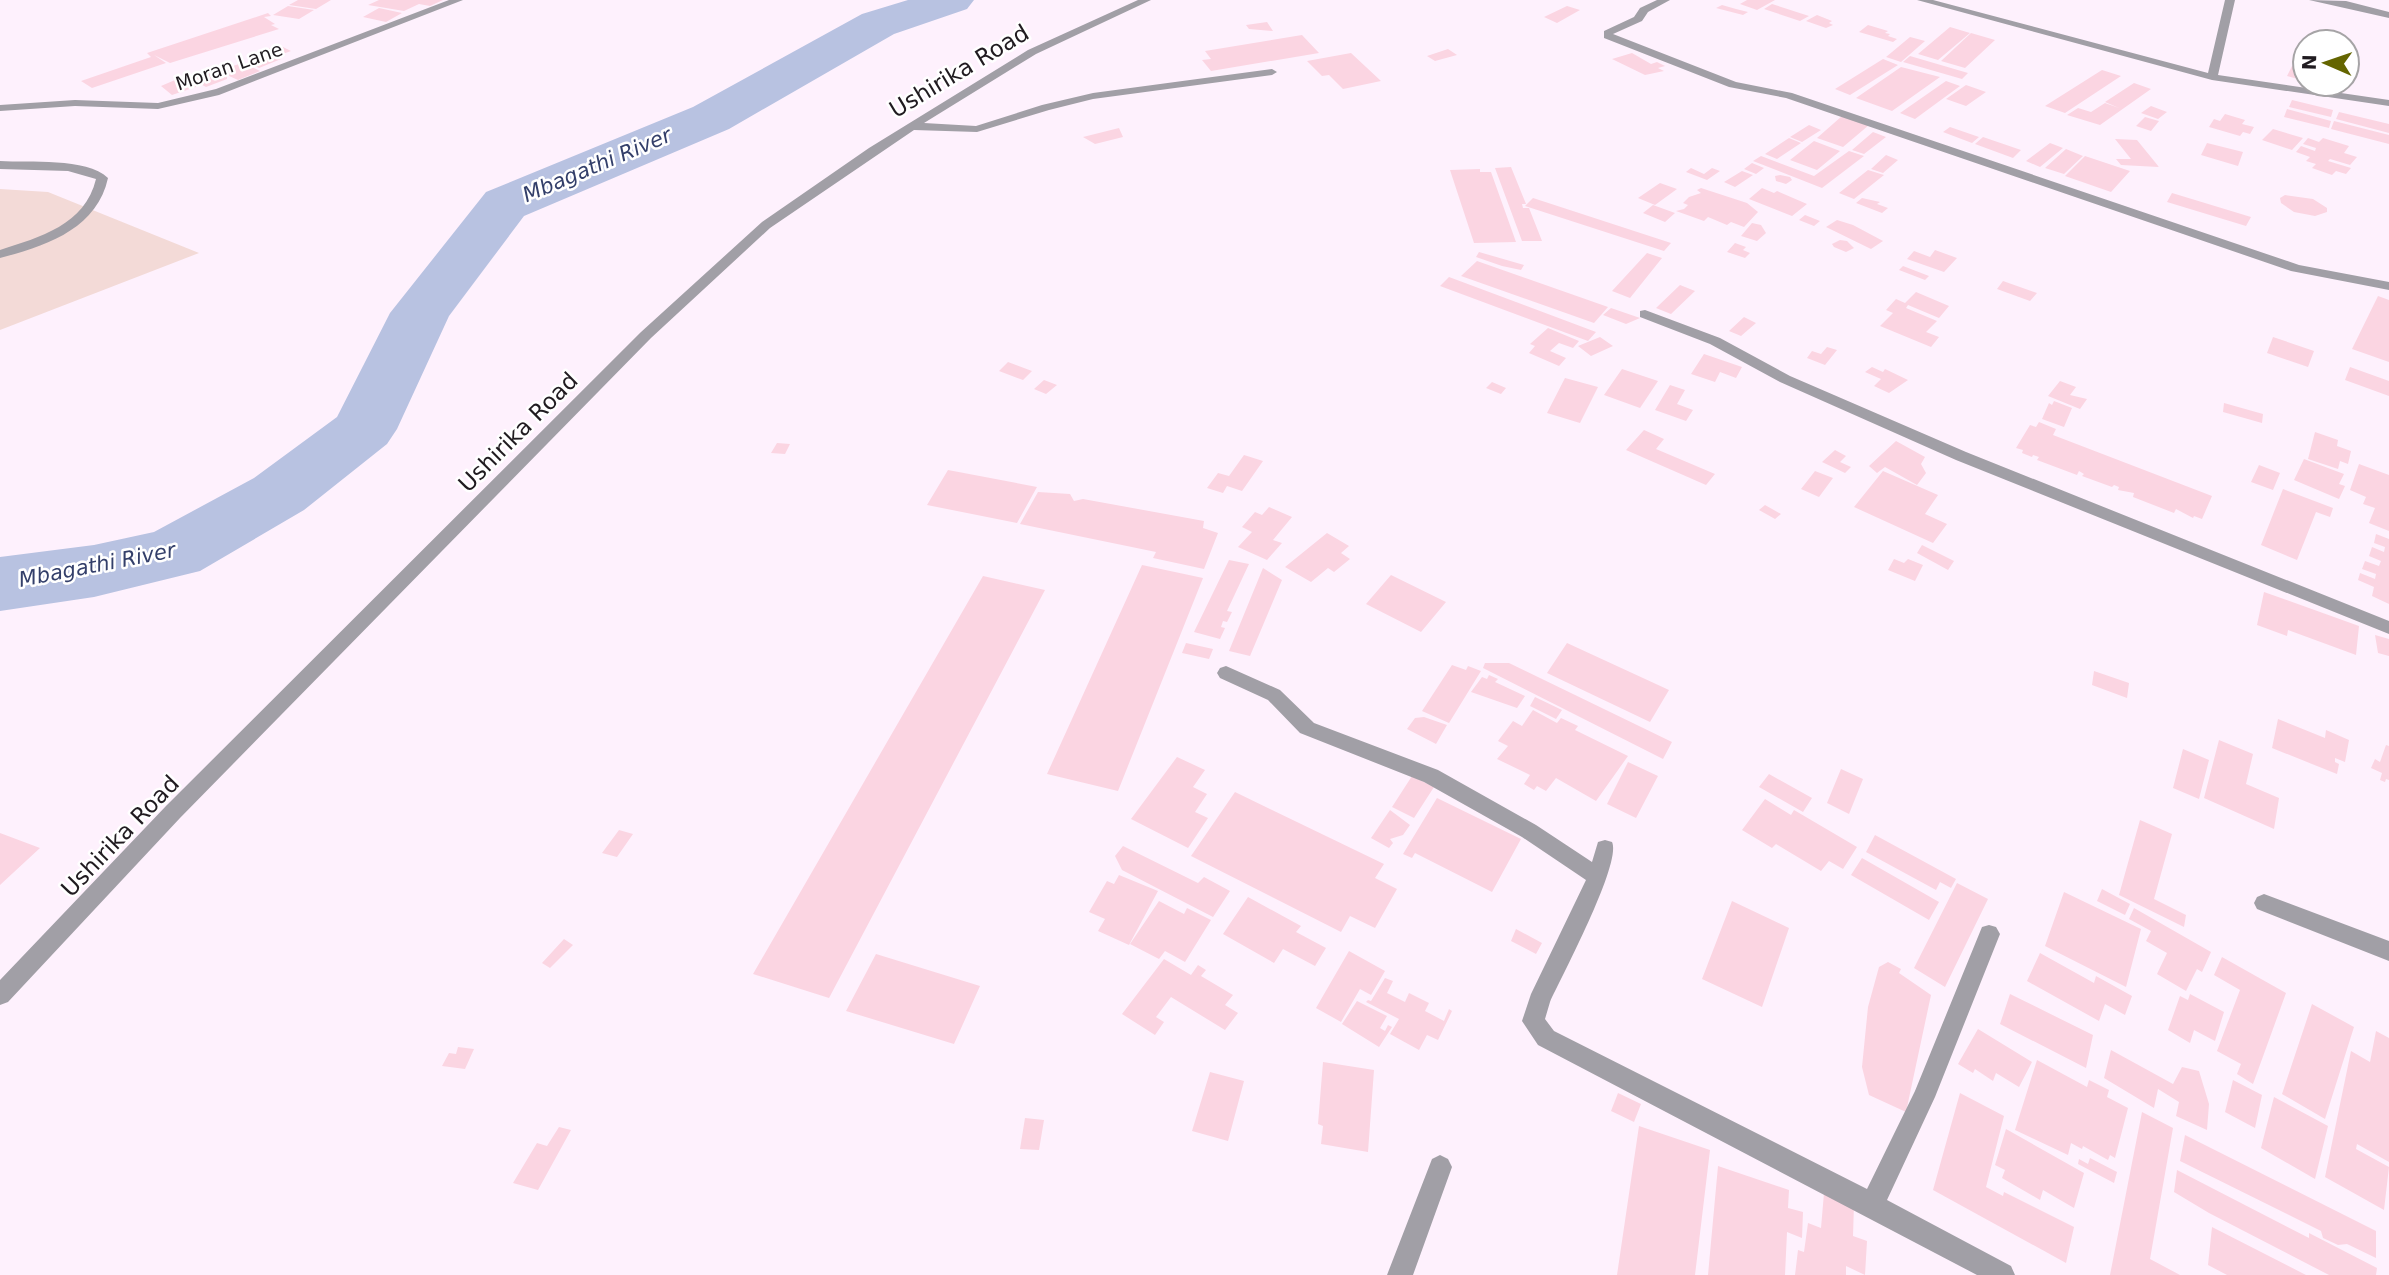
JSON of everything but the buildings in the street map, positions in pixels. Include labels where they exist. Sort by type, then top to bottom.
[{"type":"street","name":"Moran Lane","points":[[0,108],[55,103],[139,107],[180,103],[219,92],[458,0]]},
{"type":"street","name":"Ushirika Road","points":[[0,995],[173,812],[646,335],[766,225],[910,126],[1032,52],[1146,0]]},
{"type":"street","points":[[1665,0],[1651,5],[1638,19],[1608,33],[1608,36],[1733,85],[1788,95],[2296,268],[2389,286]]},
{"type":"street","points":[[1922,0],[2212,77],[2389,103]]},
{"type":"street","points":[[2212,77],[2230,0]]},
{"type":"street","points":[[2314,0],[2346,4],[2389,15]]},
{"type":"street","points":[[910,126],[977,129],[1046,107],[1093,96],[1272,72]]},
{"type":"street","points":[[0,165],[72,170],[94,173],[102,178],[101,191],[82,218],[63,231],[0,254]]},
{"type":"street","points":[[1645,314],[1715,341],[1785,379],[1961,456],[2389,628]]},
{"type":"street","points":[[1226,673],[1274,695],[1307,728],[1430,776],[1529,831],[1598,877]]},
{"type":"street","points":[[1605,848],[1598,877],[1539,1001],[1533,1021],[1546,1038],[1872,1205],[2002,1275]]},
{"type":"street","points":[[2264,903],[2389,951]]},
{"type":"street","points":[[1872,1205],[1924,1097],[1989,934]]},
{"type":"street","points":[[1400,1275],[1440,1167]]},
{"type":"shaded area","points":[[0,189],[48,192],[199,253],[0,330]]},
{"type":"waterway","name":"Mbagathi River","points":[[0,584],[94,571],[174,553],[279,494],[364,429],[420,313],[505,204],[711,118],[878,24],[952,0]]}]
